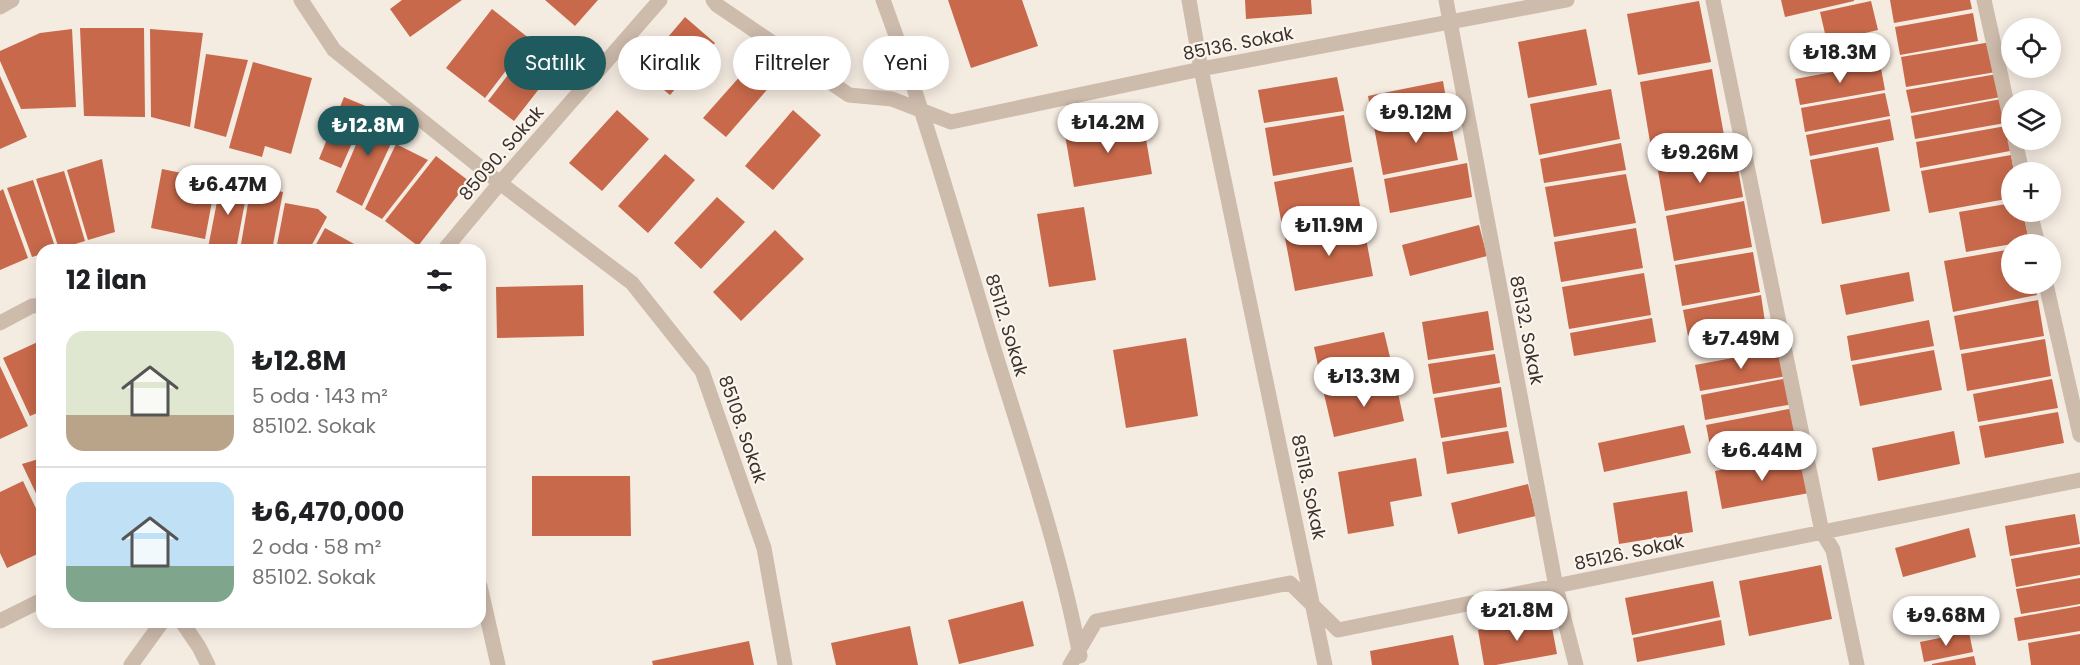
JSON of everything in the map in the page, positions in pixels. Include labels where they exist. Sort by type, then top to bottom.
[{"type":"street","points":[[0,7],[12,0]]},
{"type":"street","name":"85108. Sokak","points":[[300,0],[334,50],[500,183],[632,283],[702,371],[764,548],[785,665]]},
{"type":"street","name":"85090. Sokak","points":[[449,244],[660,0]]},
{"type":"street","name":"85136. Sokak","points":[[713,0],[717,6],[849,95],[892,99],[951,122],[1201,69],[1567,0]]},
{"type":"street","name":"85112. Sokak","points":[[883,0],[905,60],[1054,546],[1081,658]]},
{"type":"street","name":"85118. Sokak","points":[[1189,0],[1201,69],[1325,665]]},
{"type":"street","name":"85132. Sokak","points":[[1446,0],[1556,587],[1576,665]]},
{"type":"street","points":[[1713,0],[1822,532],[1833,550],[1857,665]]},
{"type":"street","points":[[1984,0],[2004,90]]},
{"type":"street","points":[[2048,294],[2080,435]]},
{"type":"street","points":[[0,322],[36,306]]},
{"type":"street","name":"85126. Sokak","points":[[1081,658],[1096,621],[1290,583],[1338,630],[2080,480]]},
{"type":"street","points":[[0,621],[36,603]]},
{"type":"street","points":[[486,612],[498,665]]},
{"type":"street","points":[[131,665],[158,628]]},
{"type":"street","points":[[186,628],[208,665]]},
{"type":"street","points":[[1070,665],[1081,658]]},
{"type":"building","points":[[402,0],[462,0],[410,37],[390,9]]},
{"type":"building","points":[[545,0],[598,0],[575,26]]},
{"type":"building","points":[[948,0],[1022,0],[1038,46],[971,68]]},
{"type":"building","points":[[1245,0],[1311,0],[1312,14],[1246,19]]},
{"type":"building","points":[[1781,0],[1854,0],[1854,1],[1785,17]]},
{"type":"building","points":[[1890,0],[1970,0],[1972,9],[1894,23]]},
{"type":"building","points":[[1699,1],[1711,62],[1638,75],[1627,14]]},
{"type":"building","points":[[1871,1],[1878,30],[1827,42],[1820,12]]},
{"type":"building","points":[[492,9],[526,36],[504,36],[504,73],[485,98],[446,68]]},
{"type":"building","points":[[1973,13],[1978,41],[1900,55],[1895,27]]},
{"type":"building","points":[[685,17],[707,36],[669,36]]},
{"type":"building","points":[[80,28],[144,28],[145,117],[84,116]]},
{"type":"building","points":[[72,29],[76,107],[21,109],[0,61],[0,51],[40,33]]},
{"type":"building","points":[[150,29],[203,33],[190,127],[151,117]]},
{"type":"building","points":[[1586,29],[1597,85],[1528,98],[1518,42]]},
{"type":"building","points":[[1991,42],[1996,72],[1906,87],[1901,57]]},
{"type":"building","points":[[206,54],[248,60],[226,137],[194,128]]},
{"type":"building","points":[[253,62],[312,78],[291,154],[265,146],[262,157],[229,148]]},
{"type":"building","points":[[1880,63],[1885,90],[1800,105],[1795,79]]},
{"type":"building","points":[[1712,69],[1724,135],[1651,148],[1640,82]]},
{"type":"building","points":[[1997,74],[2001,97],[1911,113],[1906,90]]},
{"type":"building","points":[[0,76],[27,137],[0,149]]},
{"type":"building","points":[[1337,77],[1344,111],[1264,123],[1258,90]]},
{"type":"building","points":[[504,80],[504,90],[538,90],[514,121],[488,101]]},
{"type":"building","points":[[1443,81],[1448,110],[1373,123],[1368,96]]},
{"type":"building","points":[[733,84],[733,90],[767,90],[726,137],[703,118]]},
{"type":"building","points":[[1611,89],[1620,139],[1539,155],[1530,104]]},
{"type":"building","points":[[664,90],[674,90],[670,95]]},
{"type":"building","points":[[1885,93],[1890,116],[1805,132],[1801,108]]},
{"type":"building","points":[[344,97],[368,107],[341,168],[319,159]]},
{"type":"building","points":[[2001,99],[2001,124],[1915,139],[1911,116]]},
{"type":"building","points":[[371,109],[401,122],[362,206],[336,192]]},
{"type":"building","points":[[617,110],[649,139],[602,191],[569,163]]},
{"type":"building","points":[[793,110],[821,135],[773,190],[745,166]]},
{"type":"building","points":[[1344,115],[1352,162],[1273,176],[1265,128]]},
{"type":"building","points":[[1449,115],[1458,160],[1383,175],[1374,127]]},
{"type":"building","points":[[1890,119],[1894,140],[1810,156],[1806,135]]},
{"type":"building","points":[[1143,122],[1152,174],[1074,187],[1065,135]]},
{"type":"building","points":[[2001,127],[2001,150],[2010,151],[1920,168],[1916,142]]},
{"type":"building","points":[[1621,143],[1626,170],[1544,183],[1540,159]]},
{"type":"building","points":[[396,144],[428,160],[382,219],[365,209]]},
{"type":"building","points":[[1878,147],[1890,211],[1822,224],[1810,160]]},
{"type":"building","points":[[665,154],[695,180],[648,233],[618,206]]},
{"type":"building","points":[[2011,155],[2012,162],[2001,162],[2001,200],[1929,213],[1921,171]]},
{"type":"building","points":[[436,156],[469,181],[420,244],[415,244],[385,221]]},
{"type":"building","points":[[1736,157],[1743,197],[1665,211],[1658,171]]},
{"type":"building","points":[[102,159],[115,232],[88,240],[67,170]]},
{"type":"building","points":[[1467,163],[1472,197],[1390,213],[1384,179]]},
{"type":"building","points":[[1353,167],[1362,217],[1283,231],[1274,182]]},
{"type":"building","points":[[162,169],[216,180],[205,239],[151,228]]},
{"type":"building","points":[[64,171],[85,241],[75,244],[57,244],[36,179]]},
{"type":"building","points":[[1626,174],[1636,223],[1554,237],[1545,187]]},
{"type":"building","points":[[33,180],[54,244],[36,244],[36,256],[32,257],[7,188]]},
{"type":"building","points":[[221,181],[248,186],[237,244],[209,244]]},
{"type":"building","points":[[251,186],[283,192],[273,244],[241,244]]},
{"type":"building","points":[[3,189],[28,258],[0,270],[0,191]]},
{"type":"building","points":[[717,197],[745,222],[701,269],[674,243]]},
{"type":"building","points":[[1744,201],[1752,247],[1674,261],[1666,216]]},
{"type":"building","points":[[285,203],[318,209],[327,217],[312,244],[277,244]]},
{"type":"building","points":[[2001,205],[2001,222],[2025,222],[2028,234],[2001,234],[2001,246],[1966,252],[1959,212]]},
{"type":"building","points":[[1084,207],[1096,280],[1049,287],[1037,214]]},
{"type":"building","points":[[1363,222],[1373,276],[1295,291],[1285,238]]},
{"type":"building","points":[[1479,225],[1487,256],[1410,276],[1402,245]]},
{"type":"building","points":[[325,228],[354,244],[316,244]]},
{"type":"building","points":[[1636,228],[1643,268],[1561,282],[1554,242]]},
{"type":"building","points":[[775,230],[804,259],[741,321],[713,292]]},
{"type":"building","points":[[2001,251],[2001,294],[2037,295],[1953,312],[1944,261]]},
{"type":"building","points":[[1753,252],[1760,292],[1682,306],[1675,265]]},
{"type":"building","points":[[1909,272],[1914,301],[1846,315],[1840,285]]},
{"type":"building","points":[[1644,273],[1651,315],[1569,329],[1562,287]]},
{"type":"building","points":[[583,285],[584,336],[497,338],[496,287]]},
{"type":"building","points":[[1761,295],[1765,322],[1688,336],[1683,310]]},
{"type":"building","points":[[2038,300],[2044,336],[1960,350],[1954,316]]},
{"type":"building","points":[[1488,311],[1494,350],[1428,360],[1422,322]]},
{"type":"building","points":[[1652,318],[1656,342],[1574,356],[1570,333]]},
{"type":"building","points":[[1929,320],[1934,346],[1851,361],[1847,336]]},
{"type":"building","points":[[1384,332],[1394,374],[1323,389],[1314,347]]},
{"type":"building","points":[[1186,338],[1198,416],[1126,428],[1113,350]]},
{"type":"building","points":[[2045,339],[2051,376],[1967,391],[1961,354]]},
{"type":"building","points":[[36,343],[36,414],[30,416],[3,358]]},
{"type":"building","points":[[1782,349],[1787,376],[1700,391],[1695,365]]},
{"type":"building","points":[[1934,350],[1942,390],[1860,406],[1852,365]]},
{"type":"building","points":[[1495,354],[1500,383],[1433,394],[1428,364]]},
{"type":"building","points":[[0,366],[28,426],[0,439]]},
{"type":"building","points":[[1788,378],[1793,404],[1705,420],[1701,395]]},
{"type":"building","points":[[1395,379],[1404,421],[1334,437],[1324,394]]},
{"type":"building","points":[[2052,379],[2058,408],[1978,422],[1973,394]]},
{"type":"building","points":[[1501,387],[1507,427],[1441,438],[1434,398]]},
{"type":"building","points":[[1794,408],[1801,450],[1714,466],[1706,425]]},
{"type":"building","points":[[2058,412],[2064,443],[1985,458],[1979,426]]},
{"type":"building","points":[[1684,425],[1691,453],[1604,472],[1598,443]]},
{"type":"building","points":[[1508,431],[1514,463],[1447,474],[1442,442]]},
{"type":"building","points":[[1954,431],[1960,464],[1878,481],[1872,448]]},
{"type":"building","points":[[1802,454],[1809,493],[1722,509],[1715,471]]},
{"type":"building","points":[[1416,458],[1422,496],[1390,502],[1394,526],[1348,534],[1338,472]]},
{"type":"building","points":[[36,460],[36,493],[22,464]]},
{"type":"building","points":[[532,476],[630,476],[631,536],[532,536]]},
{"type":"building","points":[[23,481],[36,508],[36,555],[7,568],[0,553],[0,492]]},
{"type":"building","points":[[1528,484],[1536,516],[1458,534],[1451,503]]},
{"type":"building","points":[[1687,491],[1693,532],[1619,544],[1613,503]]},
{"type":"building","points":[[2075,514],[2080,544],[2010,556],[2005,526]]},
{"type":"building","points":[[1969,528],[1976,557],[1903,577],[1895,548]]},
{"type":"building","points":[[2080,547],[2080,575],[2016,587],[2011,559]]},
{"type":"building","points":[[1821,565],[1832,619],[1749,636],[1739,581]]},
{"type":"building","points":[[2080,578],[2080,604],[2021,614],[2016,589]]},
{"type":"building","points":[[1713,581],[1720,617],[1632,635],[1625,598]]},
{"type":"building","points":[[1023,601],[1034,646],[959,664],[948,620]]},
{"type":"building","points":[[2080,606],[2080,631],[2018,641],[2014,618]]},
{"type":"building","points":[[1550,617],[1557,654],[1484,665],[1478,630]]},
{"type":"building","points":[[1721,620],[1725,645],[1637,662],[1633,638]]},
{"type":"building","points":[[910,626],[918,665],[836,665],[831,643]]},
{"type":"building","points":[[1969,632],[1973,652],[1924,662],[1920,642]]},
{"type":"building","points":[[2080,634],[2080,665],[2031,665],[2028,643]]},
{"type":"building","points":[[1453,635],[1459,665],[1372,665],[1370,651]]},
{"type":"building","points":[[749,641],[754,665],[653,665],[652,661]]},
{"type":"building","points":[[1974,656],[1976,665],[1932,665],[1932,664]]}]
